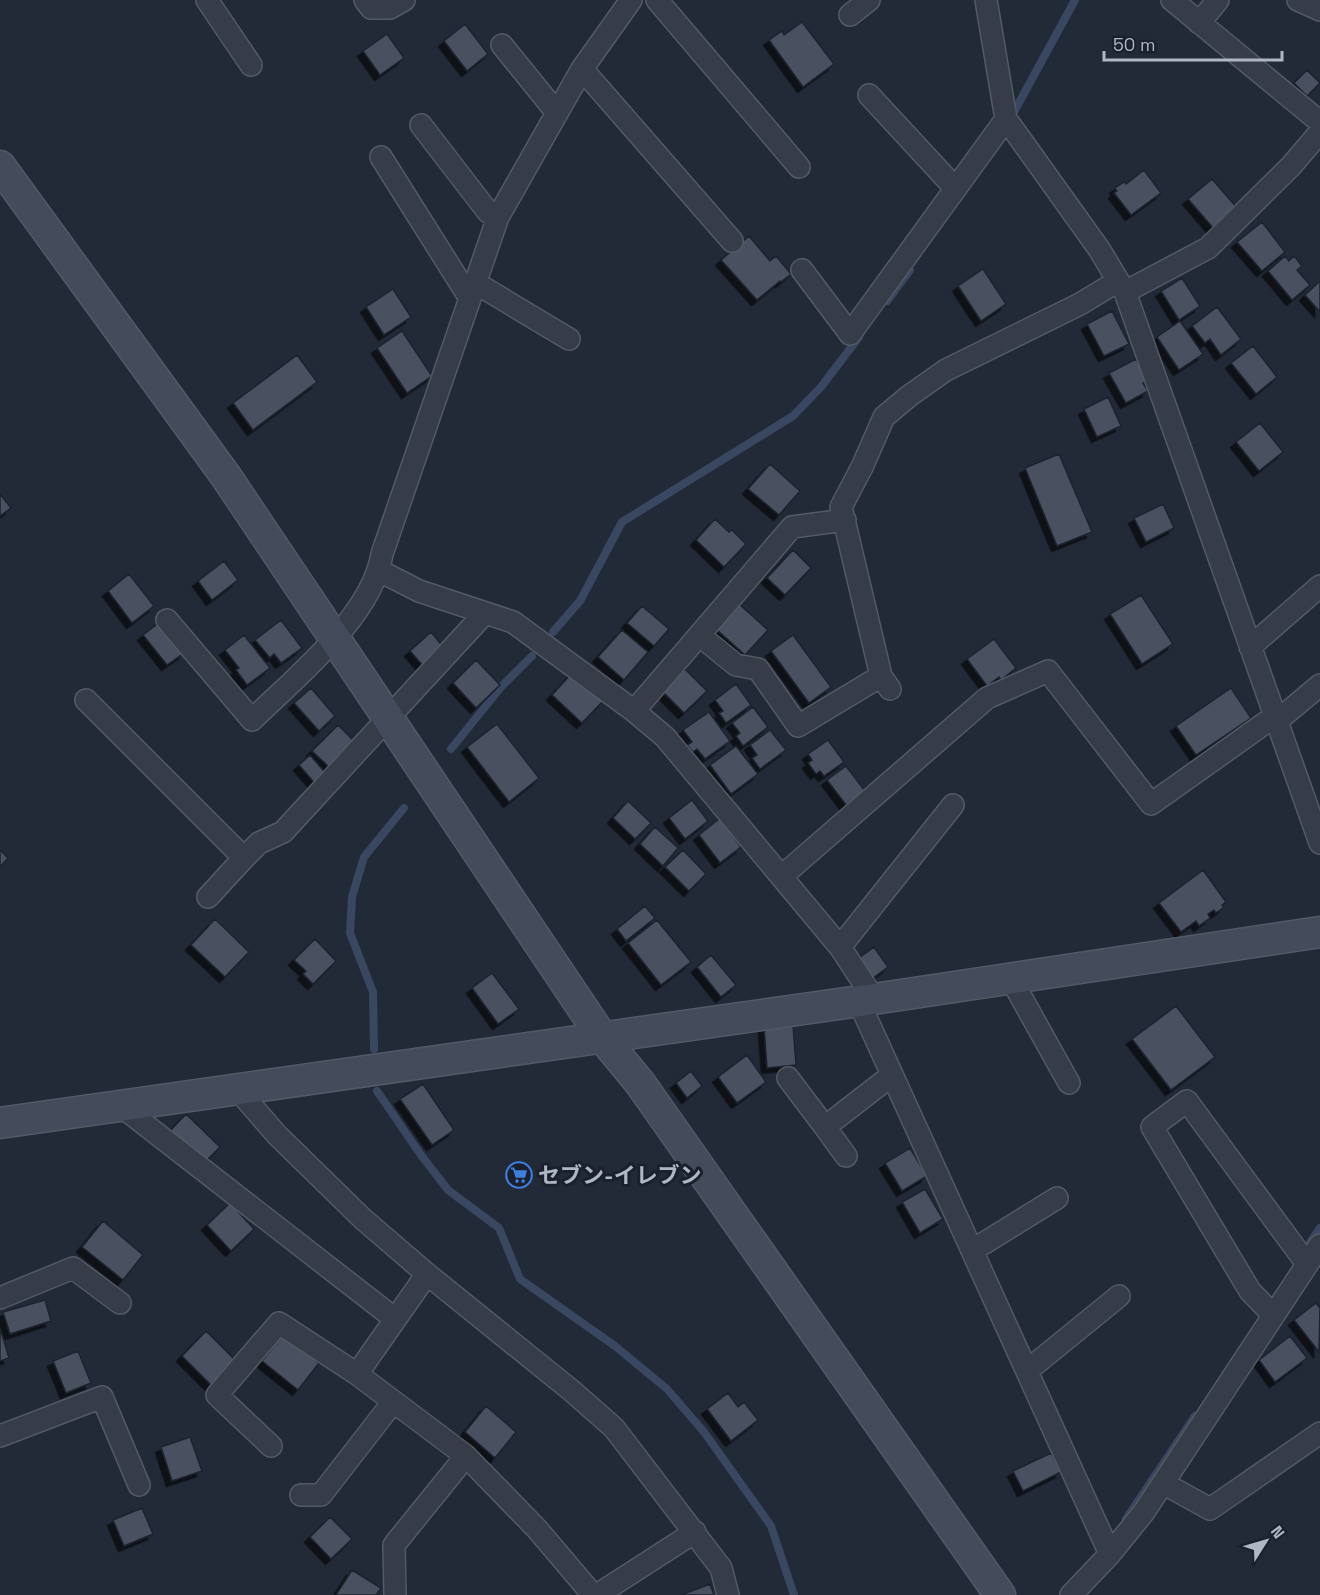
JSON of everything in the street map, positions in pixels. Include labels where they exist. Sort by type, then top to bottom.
[{"type":"street","points":[[207,0],[251,65]]},
{"type":"street","points":[[365,0],[371,8],[390,8],[404,0]]},
{"type":"street","points":[[167,620],[252,720],[335,640],[371,589],[380,570],[382,554],[498,217],[582,69],[631,0]]},
{"type":"street","points":[[657,0],[800,166]]},
{"type":"street","points":[[850,15],[869,0]]},
{"type":"street","points":[[986,0],[1006,119],[1099,249],[1121,287],[1320,843]]},
{"type":"street","points":[[699,635],[736,665],[758,669],[798,726],[886,682],[840,507],[862,467],[884,417],[946,370],[1080,304],[1208,248],[1291,166],[1319,133],[1172,0]]},
{"type":"street","points":[[1199,23],[1218,0]]},
{"type":"street","points":[[1298,0],[1320,10]]},
{"type":"street","points":[[502,45],[557,112]]},
{"type":"street","points":[[582,69],[732,241]]},
{"type":"street","points":[[869,95],[955,188]]},
{"type":"street","points":[[802,270],[850,334],[1006,119]]},
{"type":"street","points":[[421,125],[488,212],[498,217]]},
{"type":"street","points":[[381,157],[472,290],[569,339]]},
{"type":"street","points":[[0,166],[225,475],[602,1037],[640,1083],[1000,1595]]},
{"type":"street","points":[[634,711],[792,527],[844,520]]},
{"type":"street","points":[[380,570],[419,591],[513,622],[634,711],[665,737],[840,947],[867,1000],[892,1075],[1110,1554]]},
{"type":"street","points":[[1250,647],[1320,586]]},
{"type":"street","points":[[208,897],[259,843],[283,832],[485,613]]},
{"type":"street","points":[[782,876],[987,698],[1048,671],[1151,804],[1320,686]]},
{"type":"street","points":[[86,700],[244,858]]},
{"type":"street","points":[[840,947],[954,805]]},
{"type":"street","points":[[0,1123],[867,1000],[1320,932]]},
{"type":"street","points":[[1011,979],[1069,1083]]},
{"type":"street","points":[[825,1127],[892,1075]]},
{"type":"street","points":[[788,1078],[846,1156]]},
{"type":"street","points":[[238,1090],[277,1135],[363,1219],[426,1274],[572,1390],[614,1428],[721,1568],[728,1595]]},
{"type":"street","points":[[1268,1311],[1250,1291],[1152,1126],[1187,1101],[1303,1259]]},
{"type":"street","points":[[121,1106],[395,1319]]},
{"type":"street","points":[[973,1250],[1057,1198]]},
{"type":"street","points":[[1071,1595],[1110,1554],[1144,1512],[1268,1311],[1303,1259],[1320,1245]]},
{"type":"street","points":[[0,1298],[73,1268],[120,1303]]},
{"type":"street","points":[[357,1374],[426,1274]]},
{"type":"street","points":[[1028,1370],[1119,1296]]},
{"type":"street","points":[[271,1446],[217,1395],[279,1323],[357,1374],[466,1456],[537,1529],[595,1595],[695,1532]]},
{"type":"street","points":[[0,1436],[102,1397],[140,1485]]},
{"type":"street","points":[[301,1495],[321,1495],[393,1402]]},
{"type":"street","points":[[1163,1483],[1210,1509],[1320,1433]]},
{"type":"street","points":[[395,1595],[394,1545],[466,1456]]},
{"type":"building","points":[[802,22],[834,64],[803,87],[769,40],[782,31],[784,35]]},
{"type":"building","points":[[465,24],[488,54],[467,71],[444,41]]},
{"type":"building","points":[[387,34],[404,58],[380,75],[363,51]]},
{"type":"building","points":[[1307,70],[1320,83],[1307,96],[1294,83]]},
{"type":"building","points":[[1144,170],[1161,193],[1131,215],[1114,193],[1117,191],[1115,188],[1124,182],[1126,184]]},
{"type":"building","points":[[1212,179],[1238,209],[1214,229],[1188,199]]},
{"type":"building","points":[[1262,222],[1285,252],[1262,271],[1237,242]]},
{"type":"building","points":[[749,236],[770,261],[776,256],[791,274],[757,300],[721,260]]},
{"type":"building","points":[[1285,256],[1289,261],[1294,256],[1302,266],[1297,270],[1310,285],[1292,300],[1268,271]]},
{"type":"building","points":[[983,269],[1006,304],[981,321],[958,286]]},
{"type":"building","points":[[1182,278],[1200,306],[1179,320],[1161,291]]},
{"type":"building","points":[[1320,281],[1320,312],[1305,295]]},
{"type":"building","points":[[393,289],[411,317],[384,335],[366,307]]},
{"type":"building","points":[[1217,307],[1241,339],[1221,355],[1210,339],[1205,343],[1192,326]]},
{"type":"building","points":[[1112,311],[1129,344],[1104,356],[1087,324]]},
{"type":"building","points":[[1180,321],[1203,354],[1179,370],[1157,337]]},
{"type":"building","points":[[402,331],[432,376],[407,393],[377,348]]},
{"type":"building","points":[[1253,346],[1277,377],[1256,394],[1231,363]]},
{"type":"building","points":[[297,355],[317,382],[253,430],[233,403]]},
{"type":"building","points":[[1136,359],[1148,380],[1143,383],[1148,391],[1126,403],[1109,373]]},
{"type":"building","points":[[1108,397],[1121,426],[1097,437],[1084,409]]},
{"type":"building","points":[[1260,423],[1283,452],[1259,471],[1236,442]]},
{"type":"building","points":[[1059,454],[1092,532],[1057,546],[1025,468]]},
{"type":"building","points":[[770,464],[800,491],[779,515],[748,489]]},
{"type":"building","points":[[0,494],[11,508],[0,516]]},
{"type":"building","points":[[1163,504],[1174,528],[1146,542],[1134,518]]},
{"type":"building","points":[[715,519],[729,532],[732,530],[746,544],[724,567],[696,540]]},
{"type":"building","points":[[793,550],[811,568],[785,595],[767,578]]},
{"type":"building","points":[[224,561],[238,580],[212,600],[198,581]]},
{"type":"building","points":[[129,574],[154,606],[132,623],[108,591]]},
{"type":"building","points":[[1141,595],[1173,644],[1142,664],[1110,614]]},
{"type":"building","points":[[739,604],[768,630],[745,655],[716,629]]},
{"type":"building","points":[[642,606],[669,629],[654,646],[627,623]]},
{"type":"building","points":[[281,620],[302,648],[281,663],[274,654],[270,658],[255,640]]},
{"type":"building","points":[[160,622],[184,653],[167,665],[143,635]]},
{"type":"building","points":[[622,630],[648,652],[624,680],[598,657]]},
{"type":"building","points":[[431,632],[445,649],[424,667],[410,651]]},
{"type":"building","points":[[244,635],[270,668],[247,685],[236,670],[239,668],[225,650]]},
{"type":"building","points":[[793,635],[831,687],[809,703],[771,651]]},
{"type":"building","points":[[994,639],[1016,668],[1001,680],[999,677],[987,686],[967,659]]},
{"type":"building","points":[[476,660],[500,685],[476,708],[453,683]]},
{"type":"building","points":[[685,669],[707,691],[684,713],[663,692]]},
{"type":"building","points":[[573,672],[603,701],[582,723],[552,695]]},
{"type":"building","points":[[736,684],[751,705],[726,723],[719,713],[723,711],[715,700]]},
{"type":"building","points":[[311,688],[335,716],[319,731],[294,703]]},
{"type":"building","points":[[1231,688],[1251,718],[1196,755],[1176,726]]},
{"type":"building","points":[[753,707],[768,727],[743,746],[736,736],[740,733],[732,723]]},
{"type":"building","points":[[709,712],[730,741],[705,759],[697,749],[693,752],[687,745],[692,742],[683,730]]},
{"type":"building","points":[[497,724],[539,778],[509,802],[467,747]]},
{"type":"building","points":[[338,725],[356,743],[331,769],[312,751]]},
{"type":"building","points":[[770,730],[786,750],[760,769],[752,758],[757,755],[750,745]]},
{"type":"building","points":[[828,740],[844,762],[824,776],[820,771],[816,774],[808,763],[812,760],[808,754]]},
{"type":"building","points":[[736,746],[758,774],[731,794],[710,765]]},
{"type":"building","points":[[310,755],[329,777],[318,787],[299,765]]},
{"type":"building","points":[[846,766],[865,791],[846,805],[827,780]]},
{"type":"building","points":[[692,800],[708,821],[685,839],[669,818]]},
{"type":"building","points":[[628,801],[651,823],[635,839],[613,818]]},
{"type":"building","points":[[720,818],[741,847],[720,863],[699,835]]},
{"type":"building","points":[[655,827],[678,848],[663,866],[640,844]]},
{"type":"building","points":[[0,850],[8,858],[0,867]]},
{"type":"building","points":[[683,850],[706,874],[689,891],[665,867]]},
{"type":"building","points":[[1203,870],[1226,902],[1222,905],[1224,907],[1216,913],[1214,910],[1208,914],[1210,918],[1199,926],[1196,921],[1181,932],[1159,903]]},
{"type":"building","points":[[645,906],[655,918],[626,941],[617,929]]},
{"type":"building","points":[[215,919],[249,952],[225,977],[191,945]]},
{"type":"building","points":[[657,920],[691,962],[661,985],[628,943]]},
{"type":"building","points":[[315,939],[336,961],[313,984],[303,974],[306,971],[294,960]]},
{"type":"building","points":[[874,947],[888,967],[873,978],[859,958]]},
{"type":"building","points":[[711,955],[736,985],[721,997],[697,967]]},
{"type":"building","points":[[492,973],[519,1009],[498,1024],[472,988]]},
{"type":"building","points":[[1176,1006],[1215,1057],[1171,1090],[1132,1039]]},
{"type":"building","points":[[793,1025],[796,1065],[767,1068],[764,1027]]},
{"type":"building","points":[[747,1055],[766,1082],[737,1103],[718,1077]]},
{"type":"building","points":[[691,1071],[702,1086],[687,1098],[676,1083]]},
{"type":"building","points":[[423,1084],[454,1130],[432,1145],[400,1099]]},
{"type":"building","points":[[186,1114],[220,1147],[202,1165],[169,1132]]},
{"type":"building","points":[[910,1148],[927,1176],[902,1191],[885,1163]]},
{"type":"building","points":[[925,1189],[943,1219],[920,1233],[902,1202]]},
{"type":"building","points":[[230,1203],[254,1229],[231,1251],[207,1225]]},
{"type":"building","points":[[103,1221],[143,1255],[123,1280],[82,1247]]},
{"type":"building","points":[[45,1300],[51,1321],[10,1334],[3,1312]]},
{"type":"building","points":[[1316,1303],[1320,1308],[1319,1352],[1294,1320]]},
{"type":"building","points":[[0,1328],[9,1358],[0,1361]]},
{"type":"building","points":[[206,1331],[238,1363],[214,1388],[182,1356]]},
{"type":"building","points":[[284,1334],[319,1363],[298,1390],[262,1361]]},
{"type":"building","points":[[1290,1336],[1307,1358],[1275,1382],[1259,1360]]},
{"type":"building","points":[[78,1351],[91,1383],[66,1393],[53,1361]]},
{"type":"building","points":[[728,1393],[738,1407],[744,1402],[758,1420],[731,1441],[707,1409]]},
{"type":"building","points":[[486,1406],[516,1432],[495,1458],[465,1432]]},
{"type":"building","points":[[190,1437],[202,1471],[172,1481],[161,1447]]},
{"type":"building","points":[[1051,1453],[1061,1472],[1023,1491],[1013,1471]]},
{"type":"building","points":[[142,1508],[153,1534],[124,1546],[113,1520]]},
{"type":"building","points":[[330,1517],[352,1539],[331,1559],[310,1537]]},
{"type":"building","points":[[352,1570],[381,1588],[376,1595],[336,1595]]},
{"type":"building","points":[[710,1584],[714,1595],[681,1595]]},
{"type":"waterway","points":[[1015,110],[1075,0]]},
{"type":"waterway","points":[[887,301],[910,270]]},
{"type":"waterway","points":[[553,632],[580,601],[622,522],[793,416],[821,387],[859,337]]},
{"type":"waterway","points":[[451,749],[501,687],[532,656]]},
{"type":"waterway","points":[[374,1049],[373,992],[350,933],[352,897],[364,857],[404,808]]},
{"type":"waterway","points":[[377,1091],[448,1190],[499,1228],[520,1279],[615,1346],[667,1389],[704,1432],[771,1526],[794,1595]]},
{"type":"waterway","points":[[1309,1244],[1320,1228]]},
{"type":"waterway","points":[[1126,1519],[1195,1416]]},
{"type":"place","name":"セブン-イレブン","points":[[519,1175]]}]
